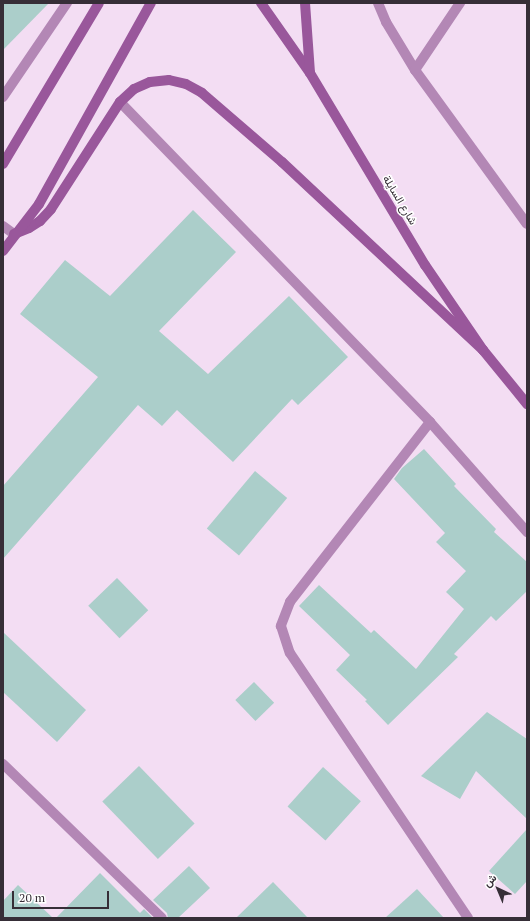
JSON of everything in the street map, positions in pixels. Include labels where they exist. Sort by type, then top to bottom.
[{"type":"main road","points":[[4,162],[99,3]]},
{"type":"main road","points":[[3,251],[14,234],[39,204],[151,3]]},
{"type":"main road","name":"شارع السايلة","points":[[261,3],[310,73],[425,265],[483,350],[527,404]]},
{"type":"main road","points":[[305,3],[310,73]]},
{"type":"main road","points":[[14,234],[34,224],[51,209],[120,102],[134,89],[150,82],[169,80],[186,84],[202,93],[282,162],[483,350]]},
{"type":"street","points":[[3,97],[67,3]]},
{"type":"street","points":[[378,3],[386,22],[414,70],[488,173],[527,224]]},
{"type":"street","points":[[414,70],[460,3]]},
{"type":"street","points":[[120,102],[430,422],[527,532]]},
{"type":"street","points":[[3,226],[14,234]]},
{"type":"street","points":[[430,422],[290,602],[281,626],[290,653],[468,918]]},
{"type":"street","points":[[3,764],[162,918]]},
{"type":"building","points":[[3,3],[49,3],[3,50]]},
{"type":"building","points":[[193,210],[236,252],[159,331],[208,374],[289,296],[348,357],[298,405],[292,399],[233,462],[177,410],[162,426],[138,405],[3,559],[3,486],[98,377],[20,314],[65,260],[110,296]]},
{"type":"building","points":[[424,449],[456,484],[454,486],[496,529],[494,532],[527,562],[527,591],[496,621],[491,616],[454,654],[458,657],[388,725],[365,701],[367,700],[336,670],[350,655],[299,606],[319,585],[371,633],[374,630],[416,669],[464,609],[446,592],[466,571],[436,542],[445,533],[394,479],[402,468]]},
{"type":"building","points":[[255,471],[287,498],[239,555],[207,528]]},
{"type":"building","points":[[117,578],[148,610],[119,638],[88,606]]},
{"type":"building","points":[[3,632],[86,710],[57,742],[3,692]]},
{"type":"building","points":[[254,682],[274,703],[255,721],[235,700]]},
{"type":"building","points":[[487,712],[527,739],[527,819],[476,771],[460,799],[421,776]]},
{"type":"building","points":[[139,766],[195,824],[158,859],[102,801]]},
{"type":"building","points":[[323,767],[361,801],[325,841],[288,806]]},
{"type":"building","points":[[527,829],[527,881],[515,894],[489,871]]},
{"type":"building","points":[[189,866],[210,888],[178,918],[168,918],[167,913],[153,900]]},
{"type":"building","points":[[100,873],[140,913],[144,909],[153,918],[56,918]]},
{"type":"building","points":[[273,882],[308,918],[236,918]]},
{"type":"building","points":[[18,885],[53,918],[3,918],[3,901]]},
{"type":"building","points":[[417,889],[444,918],[385,918]]}]
